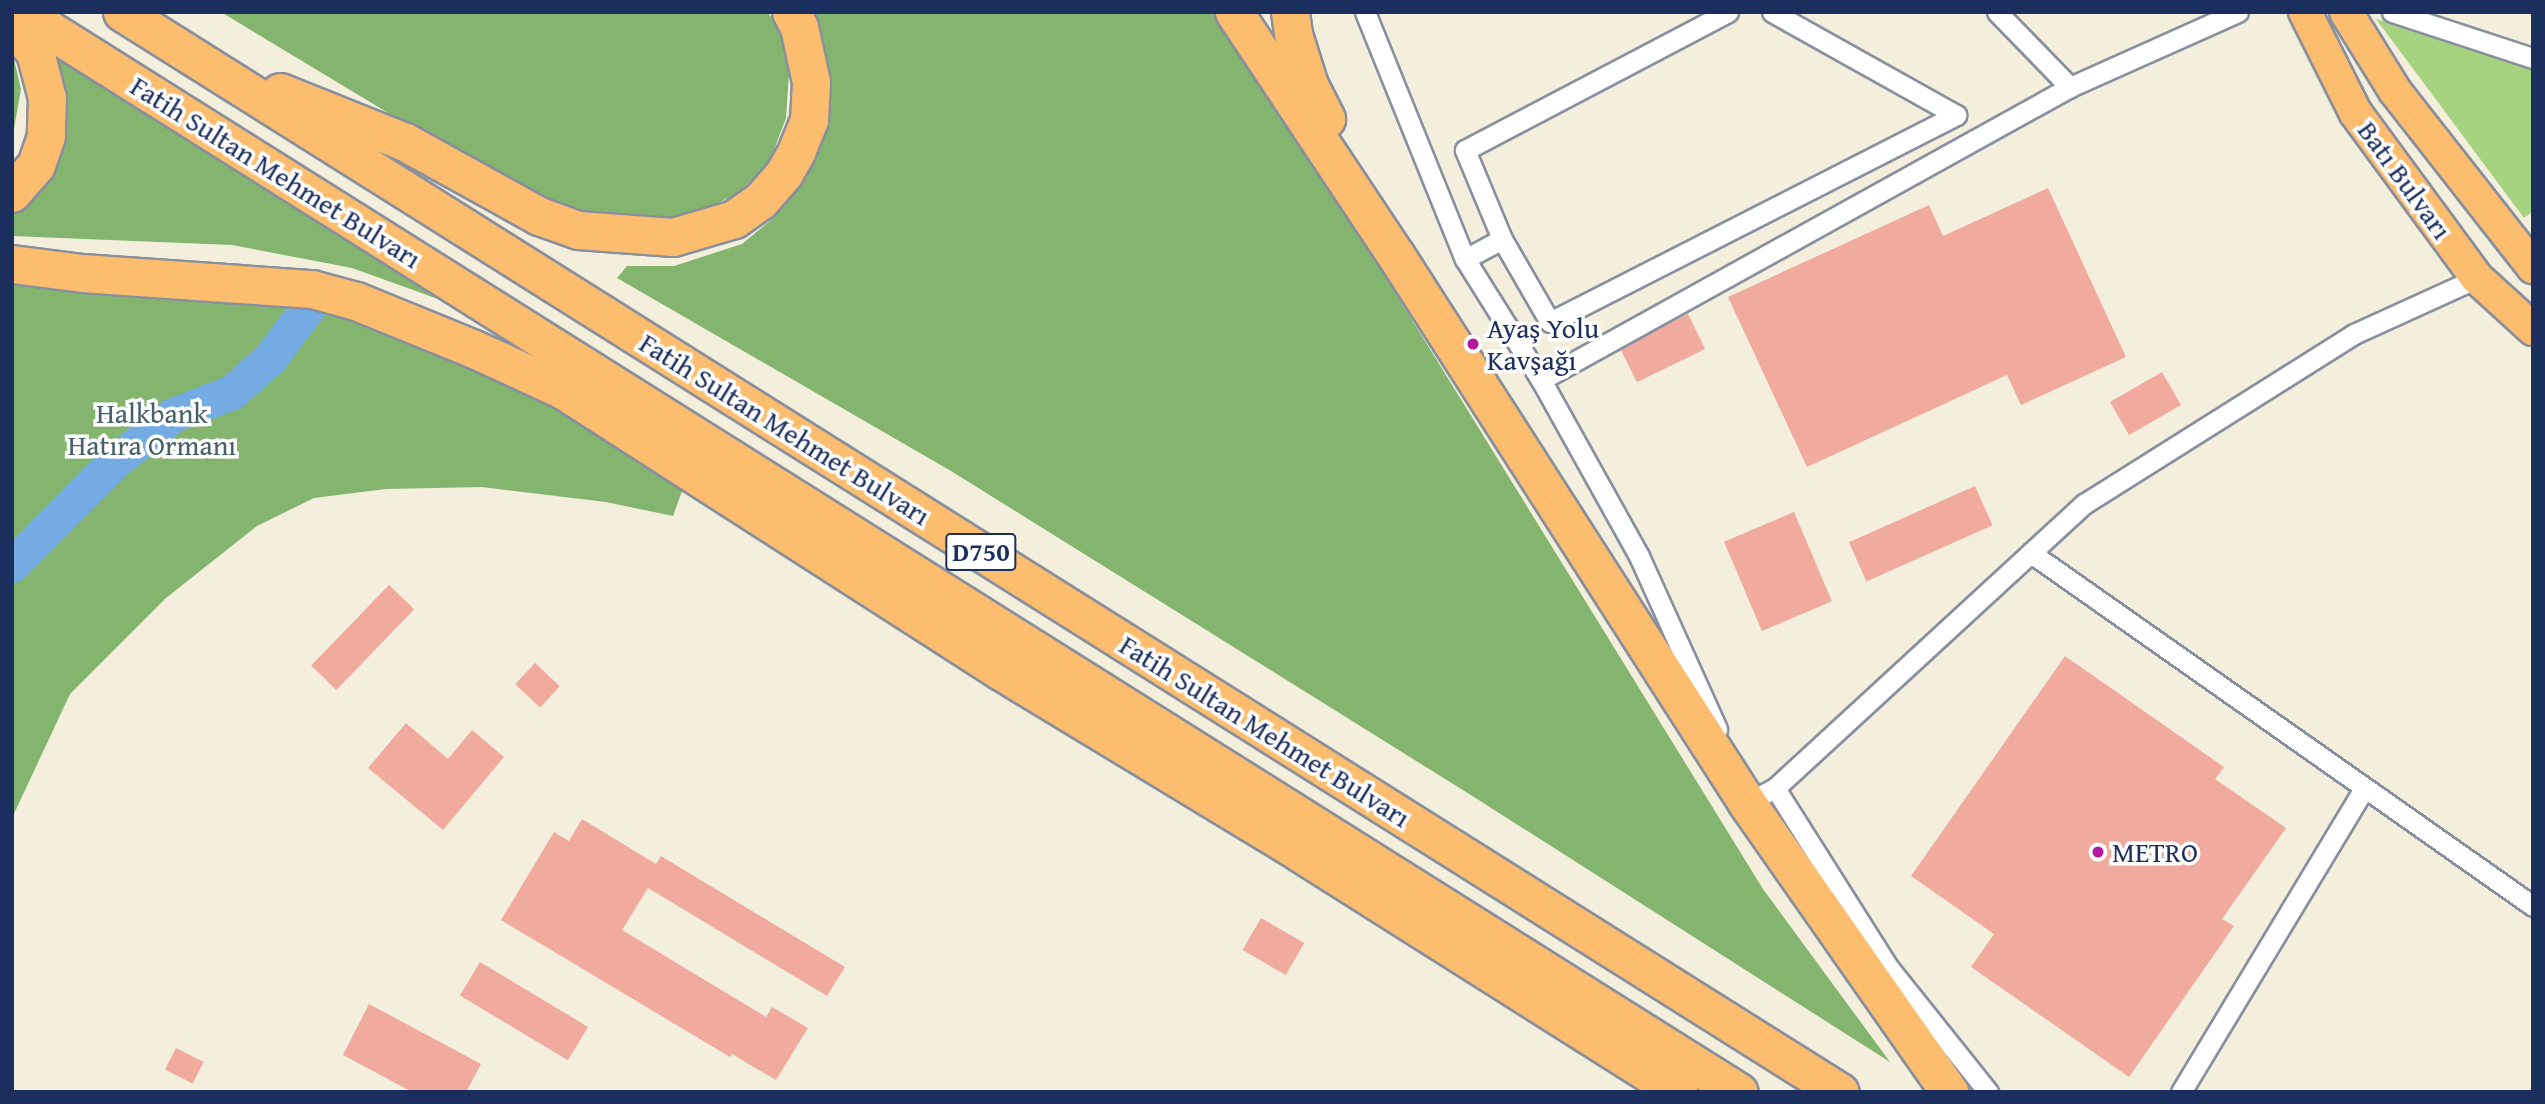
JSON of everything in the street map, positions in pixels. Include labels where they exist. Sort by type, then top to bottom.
[{"type":"highway","name":"Fatih Sultan Mehmet Bulvarı","points":[[22,12],[870,547],[1559,975],[1739,1092]]},
{"type":"highway","name":"Fatih Sultan Mehmet Bulvarı","points":[[122,12],[1840,1092]]},
{"type":"highway","points":[[194,58],[405,142],[538,215],[578,230],[673,237],[734,219],[760,201],[784,173],[796,152],[809,120],[811,82],[802,37],[791,12]]},
{"type":"highway","points":[[1234,12],[1759,796],[1949,1092]]},
{"type":"highway","points":[[1290,12],[1293,34],[1309,85],[1395,254]]},
{"type":"highway","points":[[12,24],[35,52],[47,98],[46,136],[36,164],[12,193]]},
{"type":"highway","points":[[12,264],[82,273],[312,289],[356,301],[474,349],[638,425],[774,506],[870,547]]},
{"type":"highway","points":[[566,392],[999,670],[1310,859],[1679,1092]]},
{"type":"main road","name":"Batı Bulvarı","points":[[2305,12],[2355,112],[2477,278],[2533,329]]},
{"type":"main road","name":"Batı Bulvarı","points":[[2346,12],[2395,91],[2533,267]]},
{"type":"street","points":[[1365,12],[1465,259],[1541,380],[1640,556],[1725,747],[1889,968],[1988,1092]]},
{"type":"street","points":[[1728,12],[1465,150],[1502,239],[1550,322],[1956,116],[1772,12]]},
{"type":"street","points":[[1997,12],[2070,87]]},
{"type":"street","points":[[1541,380],[2070,87],[2238,12]]},
{"type":"street","points":[[2392,12],[2533,58]]},
{"type":"street","points":[[1465,259],[1502,239]]},
{"type":"street","points":[[1759,796],[2084,504],[2354,334],[2477,278]]},
{"type":"street","points":[[2031,553],[2533,905]]},
{"type":"street","points":[[2181,1092],[2364,789]]},
{"type":"green space","points":[[221,12],[767,12],[778,25],[789,74],[786,118],[769,163],[739,192],[698,214],[636,224],[564,209],[519,192]]},
{"type":"green space","points":[[809,12],[1222,12],[1763,889],[1890,1062],[1474,797],[951,471],[617,278],[627,266],[674,266],[742,244],[777,215],[806,178],[825,129],[828,93],[825,50]]},
{"type":"green space","points":[[2376,19],[2533,64],[2533,211],[2524,218]]},
{"type":"green space","points":[[12,51],[21,89],[12,140]]},
{"type":"green space","points":[[58,56],[452,304],[352,268],[232,245],[12,236],[12,214],[35,191],[63,93]]},
{"type":"green space","name":"Halkbank Hatıra Ormanı","points":[[12,276],[322,307],[374,325],[564,408],[686,480],[673,516],[606,502],[482,487],[386,489],[314,498],[257,526],[166,598],[70,694],[12,818]]},
{"type":"building","points":[[2048,188],[2126,357],[2021,405],[2007,375],[1807,467],[1728,297],[1929,205],[1943,236]]},
{"type":"building","points":[[1688,314],[1705,349],[1637,382],[1620,347]]},
{"type":"building","points":[[2162,372],[2181,405],[2129,435],[2110,402]]},
{"type":"building","points":[[1975,486],[1992,525],[1866,581],[1849,542]]},
{"type":"building","points":[[1794,512],[1832,601],[1762,631],[1724,542]]},
{"type":"building","points":[[389,585],[414,609],[336,690],[311,666]]},
{"type":"building","name":"METRO","points":[[2065,656],[2224,767],[2215,779],[2286,828],[2222,919],[2234,926],[2129,1077],[1971,967],[1994,934],[1911,876]]},
{"type":"building","points":[[535,663],[560,686],[540,707],[515,684]]},
{"type":"building","points":[[406,723],[448,759],[472,730],[504,757],[443,830],[368,768]]},
{"type":"building","points":[[582,819],[656,864],[661,856],[845,967],[827,996],[648,888],[622,930],[766,1017],[772,1007],[808,1028],[776,1080],[732,1054],[730,1057],[501,920],[554,832],[569,841]]},
{"type":"building","points":[[1261,918],[1304,943],[1286,975],[1242,950]]},
{"type":"building","points":[[480,962],[588,1027],[568,1060],[460,995]]},
{"type":"building","points":[[369,1004],[481,1064],[466,1092],[412,1092],[343,1055]]},
{"type":"building","points":[[176,1048],[204,1062],[193,1083],[165,1069]]},
{"type":"waterway","points":[[12,565],[115,461],[173,415],[232,392],[270,358],[310,305]]},
{"type":"place","name":"Ayaş Yolu Kavşağı","points":[[1473,344]]},
{"type":"place","name":"METRO","points":[[2098,852]]}]
